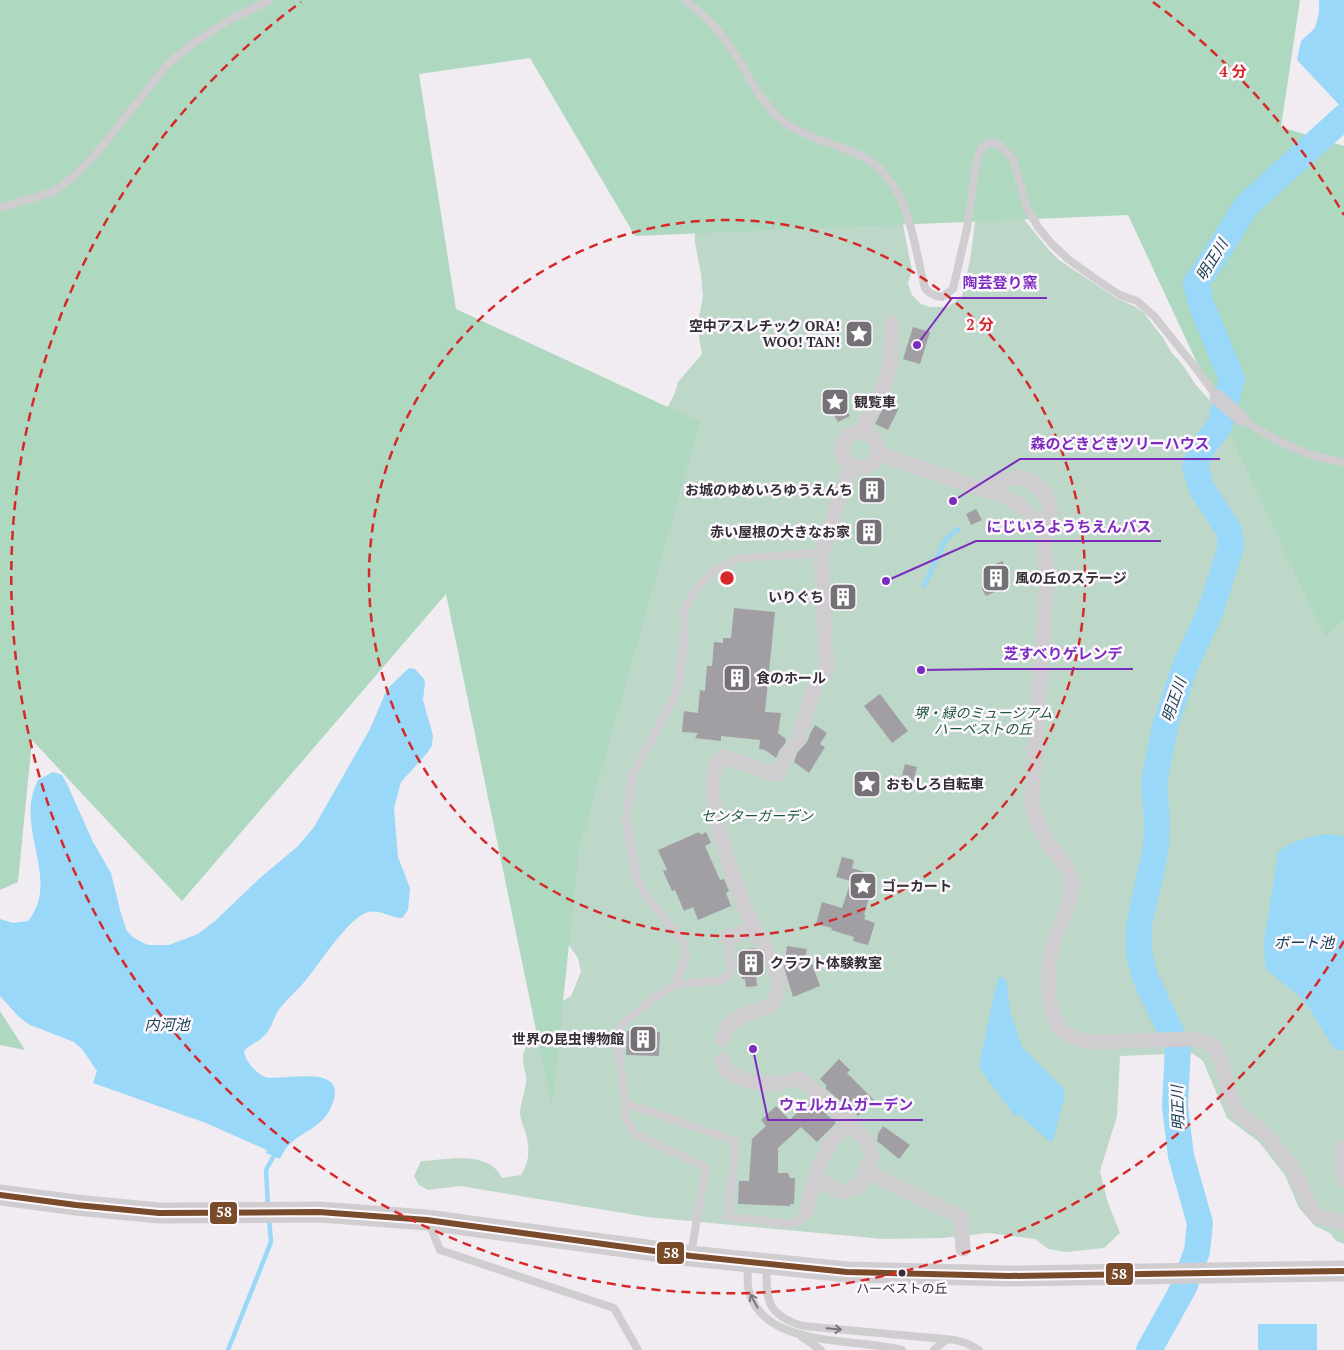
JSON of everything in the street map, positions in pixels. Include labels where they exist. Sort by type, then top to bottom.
[{"type":"street","points":[[861,432],[890,368],[892,322]]},
{"type":"street","points":[[1217,398],[1241,418]]},
{"type":"street","points":[[861,432],[867,433],[876,441],[877,454],[868,465],[857,467],[852,466],[844,457],[843,445],[849,435],[861,432]]},
{"type":"street","points":[[877,454],[999,494],[1015,502],[1029,513],[1043,530]]},
{"type":"street","points":[[722,1040],[732,1022],[764,1008],[774,1001],[780,982],[764,944],[747,914],[718,826],[712,793],[712,776],[720,759],[724,757],[778,775],[799,736],[816,682],[827,671],[821,553],[830,535],[836,507],[852,466]]},
{"type":"street","points":[[980,489],[990,483],[1018,477],[1033,483],[1046,495],[1050,513],[1043,530],[1047,577],[1032,802],[1034,818],[1073,881],[1071,901],[1055,938],[1050,961],[1050,1000],[1054,1016],[1062,1030],[1074,1039],[1090,1042],[1192,1039],[1204,1041],[1214,1047],[1220,1057],[1232,1101],[1239,1113],[1266,1135],[1294,1168],[1311,1209],[1318,1217],[1344,1222]]},
{"type":"street","points":[[727,938],[755,929]]},
{"type":"street","points":[[722,1060],[728,1072],[743,1080],[773,1085],[797,1080],[805,1082],[866,1140],[872,1156],[858,1187],[842,1192],[816,1179]]},
{"type":"street","points":[[806,1212],[818,1168],[832,1140],[850,1123]]},
{"type":"street","points":[[1344,1146],[1342,1149],[1344,1179]]},
{"type":"street","points":[[866,1171],[962,1218],[963,1248]]},
{"type":"street","points":[[0,1195],[110,1209],[175,1213],[318,1212],[427,1220],[690,1256],[847,1272],[1009,1276],[1344,1271]]},
{"type":"lane","points":[[0,208],[53,192],[71,179],[95,155],[168,64],[189,46],[229,20],[270,0]]},
{"type":"lane","points":[[686,0],[722,35],[762,97],[782,120],[809,134],[867,158],[887,176],[904,207],[925,288],[932,295],[942,297],[953,289],[968,219],[977,159],[984,146],[991,143],[1000,145],[1013,159],[1027,208],[1038,227],[1051,243],[1068,259],[1100,282],[1120,295],[1137,301],[1154,316],[1217,398]]},
{"type":"lane","points":[[1241,418],[1269,437],[1287,446],[1344,462]]},
{"type":"lane","points":[[675,985],[686,957],[684,942],[648,900],[637,879],[626,820],[633,774],[671,704],[679,683],[685,630],[684,610],[695,590],[717,568],[740,558],[821,553]]},
{"type":"lane","points":[[690,1256],[706,1167],[636,1135],[629,1127],[624,1117],[625,1103],[617,1038],[624,1023],[655,996],[675,985],[721,980],[731,974],[730,949],[727,938]]},
{"type":"lane","points":[[625,1103],[736,1140],[728,1217],[792,1224],[801,1219],[806,1212]]},
{"type":"lane","points":[[427,1220],[440,1250],[614,1308],[638,1350]]},
{"type":"lane","points":[[758,1263],[748,1286],[754,1304],[761,1313],[782,1329],[801,1336],[902,1350]]},
{"type":"lane","points":[[758,1263],[767,1296],[772,1306],[786,1321],[803,1326],[966,1343],[979,1350]]},
{"type":"lane","points":[[801,1336],[821,1350]]},
{"type":"lane","points":[[934,1350],[946,1340]]},
{"type":"green space","points":[[0,0],[1300,0],[1281,127],[1344,146],[1344,619],[1325,637],[1128,215],[635,236],[530,58],[419,74],[456,309],[700,422],[579,849],[552,1107],[446,594],[182,901],[32,740],[18,882],[0,890]]},
{"type":"green space","name":"堺・緑のミュージアム ハーベストの丘","points":[[977,207],[1022,217],[1059,260],[1116,298],[1144,313],[1196,385],[1214,405],[1242,427],[1344,469],[1344,1244],[1336,1241],[1330,1233],[1315,1226],[1299,1208],[1285,1175],[1259,1142],[1227,1118],[1203,1061],[1192,1053],[1120,1056],[1117,1116],[1100,1171],[1108,1203],[1120,1233],[1104,1248],[1066,1252],[1048,1249],[1035,1239],[989,1233],[942,1238],[883,1239],[647,1217],[460,1186],[428,1190],[419,1185],[414,1176],[421,1161],[454,1158],[477,1160],[487,1163],[496,1169],[502,1178],[521,1175],[526,1165],[528,1143],[520,1112],[526,1082],[523,1059],[524,1051],[541,1023],[557,1006],[571,996],[581,972],[578,958],[554,924],[652,437],[675,393],[678,382],[702,354],[697,326],[703,297],[695,231],[901,215],[912,270],[908,283],[912,295],[921,304],[930,307],[948,307],[962,296],[970,260]]},
{"type":"green space","points":[[0,1011],[25,1050],[0,1045]]},
{"type":"water","points":[[1319,0],[1344,0],[1344,110],[1297,60],[1301,41],[1315,28],[1319,13]]},
{"type":"water","name":"内河池","points":[[409,668],[415,669],[424,679],[423,700],[433,736],[432,745],[428,752],[401,782],[394,808],[398,857],[410,888],[408,910],[402,918],[372,911],[352,922],[303,984],[280,1008],[263,1037],[244,1051],[246,1058],[252,1066],[265,1077],[312,1076],[323,1078],[332,1083],[335,1091],[328,1113],[318,1124],[294,1141],[280,1159],[266,1153],[267,1150],[206,1123],[93,1083],[97,1071],[82,1049],[74,1042],[30,1025],[19,1017],[0,996],[0,919],[13,923],[28,921],[37,905],[40,888],[40,871],[31,816],[32,798],[38,780],[53,772],[62,775],[93,842],[111,873],[127,931],[134,938],[148,945],[169,945],[198,934],[215,921],[260,878],[298,846],[314,827],[370,729],[387,689]]},
{"type":"water","name":"ボート池","points":[[1325,834],[1344,836],[1344,1050],[1335,1050],[1308,1006],[1267,970],[1265,964],[1264,940],[1278,853],[1294,842]]},
{"type":"water","points":[[1000,977],[1004,978],[1007,983],[1010,1011],[1022,1047],[1064,1089],[1065,1095],[1053,1141],[1049,1141],[1019,1114],[1015,1116],[979,1068],[995,990]]},
{"type":"water","points":[[1258,1324],[1317,1324],[1317,1350],[1258,1350]]},
{"type":"building","points":[[913,327],[930,332],[920,364],[903,359]]},
{"type":"building","points":[[886,402],[899,408],[888,430],[875,424]]},
{"type":"building","points":[[844,405],[850,416],[838,422],[832,412]]},
{"type":"building","points":[[976,509],[982,520],[971,525],[966,514]]},
{"type":"building","name":"風の丘のステージ","points":[[1003,561],[1008,582],[1006,587],[986,596],[982,589],[985,575],[995,564]]},
{"type":"building","name":"食のホール","points":[[734,608],[775,612],[765,712],[781,713],[778,733],[786,739],[776,758],[765,750],[759,749],[760,740],[721,736],[721,741],[695,738],[698,733],[682,732],[684,711],[698,713],[700,690],[705,691],[707,666],[712,666],[714,642],[723,643],[723,638],[731,638]]},
{"type":"building","points":[[880,694],[908,731],[892,743],[864,706]]},
{"type":"building","points":[[815,725],[827,733],[820,744],[825,747],[809,773],[794,762],[797,753],[807,742]]},
{"type":"building","points":[[905,764],[917,767],[912,787],[900,784]]},
{"type":"building","points":[[699,832],[701,835],[706,832],[711,843],[705,846],[720,880],[724,879],[729,891],[726,893],[731,906],[698,920],[693,907],[684,911],[675,890],[672,891],[663,871],[667,870],[658,850]]},
{"type":"building","points":[[842,857],[854,860],[852,868],[865,872],[862,881],[873,884],[864,915],[866,915],[864,919],[875,923],[868,945],[853,941],[854,937],[831,930],[832,928],[816,924],[822,902],[842,908],[851,881],[836,877]]},
{"type":"building","points":[[787,946],[807,949],[804,967],[812,964],[820,986],[793,997],[784,967]]},
{"type":"building","name":"クラフト体験教室","points":[[755,948],[762,962],[763,976],[756,976],[757,986],[746,987],[745,979],[742,979],[739,950]]},
{"type":"building","name":"世界の昆虫博物館","points":[[627,1031],[660,1032],[659,1056],[626,1055]]},
{"type":"building","points":[[839,1059],[850,1070],[847,1073],[874,1100],[858,1116],[825,1088],[827,1086],[820,1079]]},
{"type":"building","points":[[812,1101],[836,1123],[817,1142],[801,1127],[778,1148],[778,1173],[788,1173],[790,1178],[795,1178],[794,1204],[790,1204],[790,1206],[738,1204],[739,1181],[749,1181],[752,1139],[766,1126],[761,1120],[776,1106],[790,1120],[803,1106],[805,1108]]},
{"type":"building","points":[[883,1126],[910,1145],[899,1159],[877,1141],[878,1134]]},
{"type":"waterway","name":"明正川","points":[[1149,1350],[1184,1287],[1197,1251],[1200,1223],[1181,1156],[1175,1106],[1178,1047],[1145,977],[1139,953],[1139,925],[1156,848],[1157,820],[1154,783],[1165,726],[1186,664],[1210,612],[1231,547],[1229,531],[1201,487],[1195,466],[1201,450],[1220,425],[1232,379],[1201,304],[1196,283],[1246,206],[1344,117]]},
{"type":"waterway","points":[[924,586],[946,539],[958,529]]},
{"type":"waterway","points":[[268,1207],[266,1170],[276,1152]]},
{"type":"waterway","points":[[228,1350],[271,1242],[269,1217]]},
{"type":"transit line","name":"58","points":[[0,1195],[159,1213],[319,1212],[427,1220],[691,1256],[847,1272],[1009,1276],[1344,1271]]},
{"type":"place","name":"空中アスレチック ORA! WOO! TAN!","points":[[859,334]]},
{"type":"place","name":"陶芸登り窯","points":[[917,345]]},
{"type":"place","name":"観覧車","points":[[835,402]]},
{"type":"place","name":"お城のゆめいろゆうえんち","points":[[872,490]]},
{"type":"place","name":"森のどきどきツリーハウス","points":[[953,501]]},
{"type":"place","name":"赤い屋根の大きなお家","points":[[869,532]]},
{"type":"place","name":"風の丘のステージ","points":[[996,578]]},
{"type":"place","name":"にじいろようちえんバス","points":[[886,581]]},
{"type":"place","name":"いりぐち","points":[[843,597]]},
{"type":"place","name":"芝すべりゲレンデ","points":[[921,670]]},
{"type":"place","name":"食のホール","points":[[737,678]]},
{"type":"place","name":"おもしろ自転車","points":[[867,784]]},
{"type":"place","name":"ゴーカート","points":[[863,886]]},
{"type":"place","name":"クラフト体験教室","points":[[751,963]]},
{"type":"place","name":"世界の昆虫博物館","points":[[643,1039]]},
{"type":"place","name":"ウェルカムガーデン","points":[[753,1049]]},
{"type":"place","name":"ハーベストの丘","points":[[902,1273]]},
{"type":"park label","name":"センターガーデン","points":[[757,816]]}]
